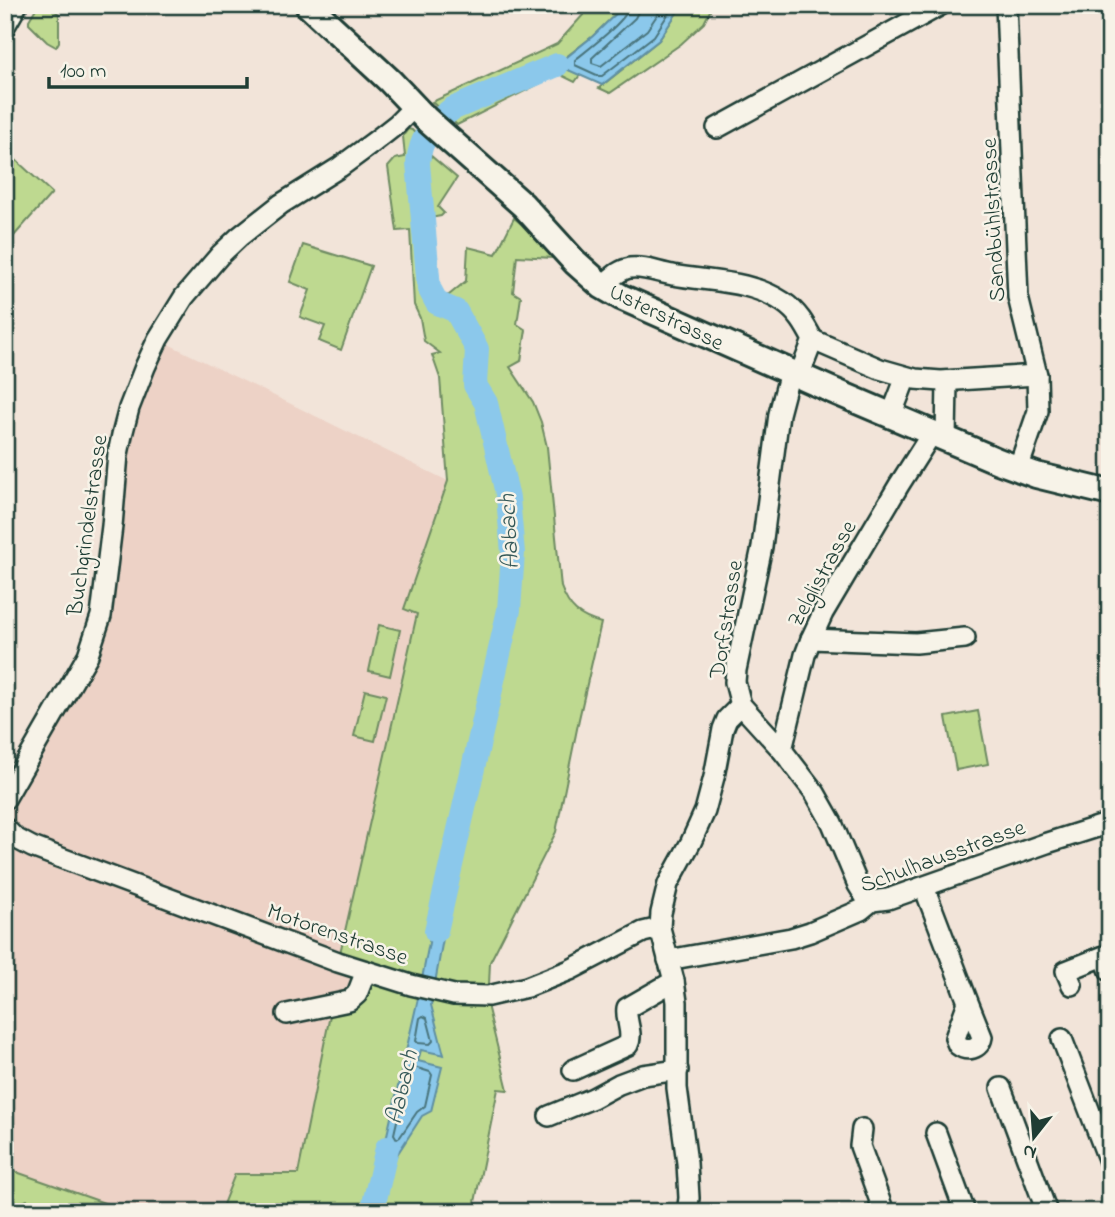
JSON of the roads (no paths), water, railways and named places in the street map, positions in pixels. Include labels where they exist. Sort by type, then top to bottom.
[{"type":"main road","name":"Usterstrasse","points":[[307,5],[390,81],[427,120],[508,191],[575,262],[603,286],[638,306],[1018,469],[1110,492]]},
{"type":"street","points":[[5,26],[17,5]]},
{"type":"street","points":[[717,128],[941,5]]},
{"type":"street","name":"Sandbühlstrasse","points":[[1006,5],[1018,297],[1037,375],[1038,411],[1018,469]]},
{"type":"street","name":"Buchgrindelstrasse","points":[[5,799],[88,655],[102,617],[122,435],[145,367],[184,297],[220,255],[281,204],[340,167],[397,124],[427,120]]},
{"type":"street","points":[[603,286],[620,271],[628,268],[736,284],[771,295],[798,313],[813,340],[880,369],[906,377],[947,381],[1037,375]]},
{"type":"street","name":"Dorfstrasse","points":[[685,1212],[688,1206],[688,1186],[677,1088],[678,1017],[674,981],[660,928],[661,914],[668,884],[695,833],[707,803],[723,729],[732,712],[741,705],[736,670],[761,547],[779,414],[785,388],[813,340]]},
{"type":"street","points":[[891,416],[906,377]]},
{"type":"street","points":[[939,436],[947,381]]},
{"type":"street","name":"Zelglistrasse","points":[[782,750],[811,639],[899,485],[939,436]]},
{"type":"street","points":[[811,639],[916,643],[965,638]]},
{"type":"street","points":[[741,705],[782,750],[820,802],[832,823],[858,885],[866,898],[872,901]]},
{"type":"street","name":"Schulhausstrasse","points":[[668,960],[791,938],[861,910],[872,901],[888,900],[1110,823]]},
{"type":"street","name":"Motorenstrasse","points":[[5,828],[15,838],[32,847],[366,971],[454,995],[480,996],[517,990],[570,970],[643,932],[660,928]]},
{"type":"street","points":[[924,887],[968,1002]]},
{"type":"street","points":[[1072,985],[1066,971],[1104,956],[1110,971]]},
{"type":"street","points":[[287,1014],[349,1001],[357,994],[366,971]]},
{"type":"street","points":[[573,1070],[628,1045],[631,1037],[626,1017],[627,1008],[674,981]]},
{"type":"street","points":[[1062,1039],[1110,1164]]},
{"type":"street","points":[[549,1116],[643,1075],[678,1070]]},
{"type":"street","points":[[1001,1088],[1047,1212]]},
{"type":"street","points":[[862,1129],[860,1146],[884,1212]]},
{"type":"street","points":[[936,1133],[965,1212]]},
{"type":"water","points":[[625,5],[682,5],[659,40],[602,85],[557,65],[593,36]]},
{"type":"water","points":[[444,898],[448,911],[431,1005],[444,1055],[421,1050],[418,1061],[442,1067],[431,1111],[422,1116],[380,1181],[387,1135],[435,912]]},
{"type":"waterway","name":"Aabach","points":[[436,931],[509,610],[513,553],[508,498],[486,403],[475,385],[477,349],[456,311],[437,303],[429,288],[419,154],[428,132],[452,109],[557,65]]},
{"type":"waterway","name":"Aabach","points":[[372,1212],[387,1148]]}]
